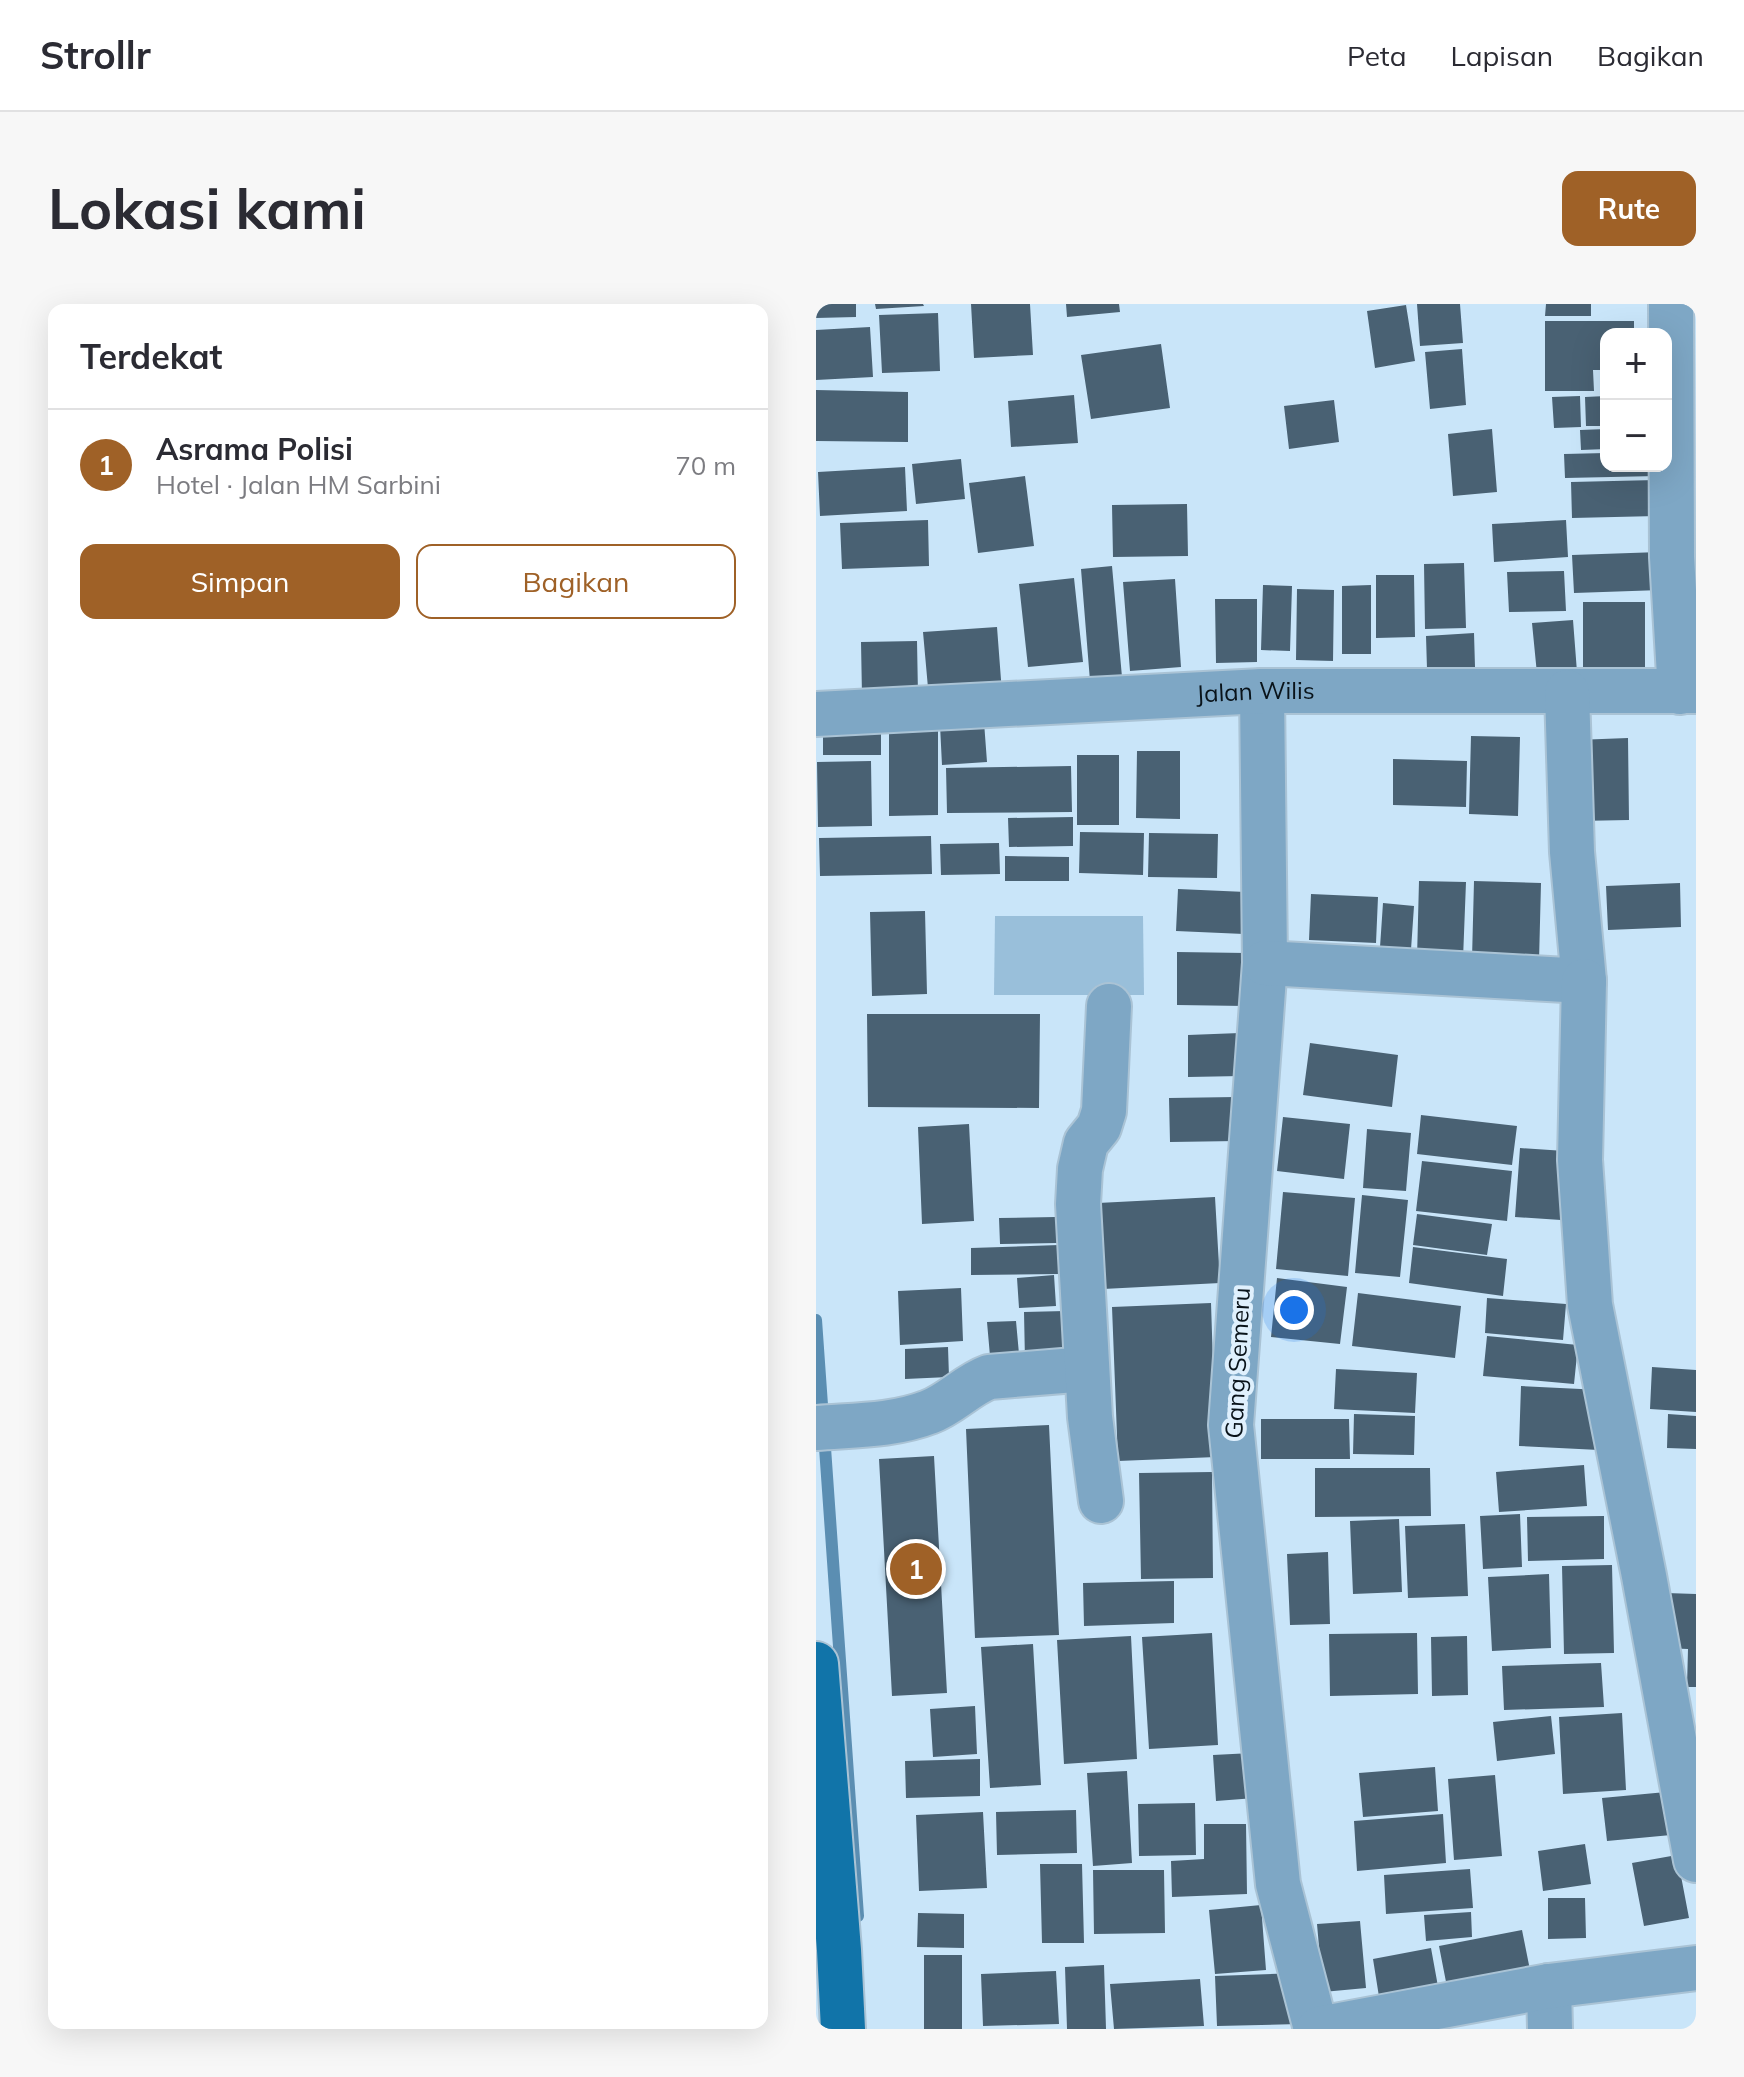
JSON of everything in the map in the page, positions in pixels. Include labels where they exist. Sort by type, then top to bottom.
[{"type":"main road","points":[[816,1664],[831,1932],[843,2021]]},
{"type":"street","points":[[1671,304],[1672,557],[1688,691]]},
{"type":"street","name":"Jalan Wilis","points":[[816,714],[1262,691],[1688,691]]},
{"type":"street","name":"Gang Semeru","points":[[1262,691],[1265,963],[1231,1425],[1278,1884],[1317,2029]]},
{"type":"street","points":[[1567,692],[1572,852],[1584,981],[1580,1160],[1590,1305],[1696,1860]]},
{"type":"street","points":[[1265,963],[1584,981]]},
{"type":"street","points":[[1101,1501],[1087,1369],[1078,1204],[1080,1169],[1086,1143],[1099,1127],[1104,1111],[1109,1006]]},
{"type":"street","points":[[816,1428],[896,1422],[929,1412],[989,1377],[1087,1369]]},
{"type":"street","points":[[1317,2029],[1549,1986],[1696,1968]]},
{"type":"street","points":[[1549,1986],[1550,2029]]},
{"type":"shaded area","points":[[995,916],[1143,916],[1144,995],[994,995]]},
{"type":"building","points":[[816,304],[856,304],[856,317],[816,318]]},
{"type":"building","points":[[875,304],[923,304],[924,306],[876,309]]},
{"type":"building","points":[[971,304],[1030,304],[1033,355],[974,358]]},
{"type":"building","points":[[1066,304],[1119,304],[1120,312],[1067,317]]},
{"type":"building","points":[[1417,304],[1460,304],[1463,343],[1420,346]]},
{"type":"building","points":[[1546,304],[1591,304],[1591,316],[1545,316]]},
{"type":"building","points":[[1406,305],[1415,361],[1375,368],[1367,311]]},
{"type":"building","points":[[938,313],[940,371],[882,373],[879,315]]},
{"type":"building","points":[[1545,321],[1634,321],[1634,328],[1600,328],[1600,370],[1593,370],[1594,391],[1545,391]]},
{"type":"building","points":[[870,327],[873,377],[816,380],[816,330]]},
{"type":"building","points":[[1161,344],[1170,408],[1091,419],[1081,355]]},
{"type":"building","points":[[1462,349],[1466,405],[1430,409],[1425,352]]},
{"type":"building","points":[[816,390],[908,392],[908,442],[816,441]]},
{"type":"building","points":[[1074,395],[1078,443],[1011,447],[1008,401]]},
{"type":"building","points":[[1580,396],[1581,427],[1554,428],[1552,397]]},
{"type":"building","points":[[1600,396],[1600,426],[1586,426],[1585,397]]},
{"type":"building","points":[[1334,400],[1339,442],[1289,449],[1284,406]]},
{"type":"building","points":[[1492,429],[1497,492],[1453,496],[1448,434]]},
{"type":"building","points":[[1600,429],[1600,449],[1581,450],[1580,430]]},
{"type":"building","points":[[1600,453],[1600,472],[1657,472],[1657,476],[1565,478],[1564,454]]},
{"type":"building","points":[[961,459],[965,499],[916,504],[912,464]]},
{"type":"building","points":[[905,467],[907,511],[820,516],[818,472]]},
{"type":"building","points":[[1025,476],[1034,546],[978,553],[969,483]]},
{"type":"building","points":[[1656,480],[1657,516],[1572,518],[1571,482]]},
{"type":"building","points":[[1187,504],[1188,556],[1113,557],[1112,505]]},
{"type":"building","points":[[928,520],[929,566],[842,569],[840,523]]},
{"type":"building","points":[[1566,520],[1568,557],[1494,562],[1492,524]]},
{"type":"building","points":[[1660,552],[1661,590],[1574,593],[1572,555]]},
{"type":"building","points":[[1464,563],[1466,628],[1425,629],[1424,564]]},
{"type":"building","points":[[1112,566],[1122,677],[1090,681],[1081,569]]},
{"type":"building","points":[[1564,571],[1566,611],[1509,612],[1507,572]]},
{"type":"building","points":[[1376,575],[1414,575],[1415,637],[1376,638]]},
{"type":"building","points":[[1074,578],[1083,662],[1028,667],[1019,584]]},
{"type":"building","points":[[1175,579],[1181,667],[1130,671],[1123,582]]},
{"type":"building","points":[[1263,585],[1292,586],[1290,651],[1261,650]]},
{"type":"building","points":[[1371,585],[1371,654],[1342,654],[1342,586]]},
{"type":"building","points":[[1297,589],[1334,590],[1333,661],[1296,660]]},
{"type":"building","points":[[1215,599],[1257,599],[1257,662],[1216,663]]},
{"type":"building","points":[[1583,602],[1645,602],[1645,667],[1583,667]]},
{"type":"building","points":[[1573,620],[1577,672],[1537,674],[1532,623]]},
{"type":"building","points":[[997,627],[1002,693],[929,699],[923,632]]},
{"type":"building","points":[[1474,633],[1475,667],[1427,669],[1426,636]]},
{"type":"building","points":[[917,641],[918,695],[862,696],[861,642]]},
{"type":"building","points":[[984,722],[987,762],[942,765],[940,725]]},
{"type":"building","points":[[823,729],[881,729],[881,755],[823,755]]},
{"type":"building","points":[[938,729],[938,815],[889,816],[889,730]]},
{"type":"building","points":[[1471,736],[1520,737],[1518,816],[1469,814]]},
{"type":"building","points":[[1628,738],[1629,820],[1578,821],[1576,740]]},
{"type":"building","points":[[1137,751],[1180,751],[1180,819],[1136,818]]},
{"type":"building","points":[[1077,755],[1119,755],[1119,825],[1077,825]]},
{"type":"building","points":[[1393,759],[1467,761],[1466,807],[1393,805]]},
{"type":"building","points":[[871,761],[872,826],[818,827],[817,762]]},
{"type":"building","points":[[1071,766],[1072,812],[947,813],[946,768]]},
{"type":"building","points":[[1073,817],[1073,846],[1009,847],[1008,818]]},
{"type":"building","points":[[1080,832],[1144,833],[1143,875],[1079,873]]},
{"type":"building","points":[[1149,833],[1218,834],[1217,878],[1148,877]]},
{"type":"building","points":[[931,836],[932,874],[820,876],[819,838]]},
{"type":"building","points":[[999,843],[1000,874],[941,875],[940,844]]},
{"type":"building","points":[[1005,856],[1069,857],[1069,881],[1005,881]]},
{"type":"building","points":[[1419,881],[1466,882],[1463,959],[1417,958]]},
{"type":"building","points":[[1474,881],[1541,883],[1539,961],[1472,959]]},
{"type":"building","points":[[1680,883],[1681,927],[1608,930],[1606,886]]},
{"type":"building","points":[[1178,889],[1246,892],[1244,934],[1176,931]]},
{"type":"building","points":[[1311,894],[1378,897],[1376,943],[1309,940]]},
{"type":"building","points":[[1383,903],[1414,906],[1410,964],[1379,962]]},
{"type":"building","points":[[925,911],[927,994],[872,996],[870,912]]},
{"type":"building","points":[[1177,952],[1246,953],[1245,1006],[1177,1005]]},
{"type":"building","points":[[867,1014],[1040,1014],[1039,1108],[868,1107]]},
{"type":"building","points":[[1240,1033],[1241,1076],[1188,1077],[1188,1035]]},
{"type":"building","points":[[1310,1043],[1398,1055],[1392,1107],[1303,1095]]},
{"type":"building","points":[[1236,1097],[1237,1141],[1170,1142],[1169,1098]]},
{"type":"building","points":[[1421,1115],[1517,1126],[1512,1165],[1417,1154]]},
{"type":"building","points":[[1283,1117],[1350,1124],[1344,1179],[1277,1171]]},
{"type":"building","points":[[969,1124],[974,1221],[922,1224],[918,1127]]},
{"type":"building","points":[[1367,1129],[1411,1133],[1406,1191],[1363,1188]]},
{"type":"building","points":[[1520,1148],[1565,1151],[1561,1220],[1515,1217]]},
{"type":"building","points":[[1422,1161],[1512,1171],[1507,1221],[1416,1211]]},
{"type":"building","points":[[1283,1192],[1355,1198],[1348,1276],[1276,1269]]},
{"type":"building","points":[[1362,1195],[1408,1200],[1400,1277],[1355,1273]]},
{"type":"building","points":[[1215,1197],[1220,1283],[1103,1289],[1098,1203]]},
{"type":"building","points":[[1417,1214],[1492,1224],[1487,1255],[1413,1245]]},
{"type":"building","points":[[1056,1217],[1057,1243],[1000,1244],[999,1218]]},
{"type":"building","points":[[1059,1245],[1059,1274],[971,1275],[971,1248]]},
{"type":"building","points":[[1413,1247],[1507,1259],[1503,1296],[1409,1283]]},
{"type":"building","points":[[1054,1275],[1056,1306],[1019,1308],[1017,1278]]},
{"type":"building","points":[[1277,1278],[1347,1287],[1340,1344],[1271,1337]]},
{"type":"building","points":[[961,1288],[963,1341],[900,1345],[898,1291]]},
{"type":"building","points":[[1358,1293],[1461,1306],[1455,1358],[1352,1346]]},
{"type":"building","points":[[1487,1298],[1566,1304],[1563,1340],[1485,1333]]},
{"type":"building","points":[[1211,1303],[1216,1457],[1118,1461],[1112,1307]]},
{"type":"building","points":[[1065,1311],[1066,1360],[1025,1361],[1024,1312]]},
{"type":"building","points":[[1016,1321],[1019,1354],[990,1356],[987,1322]]},
{"type":"building","points":[[1487,1336],[1578,1345],[1574,1384],[1483,1376]]},
{"type":"building","points":[[948,1347],[949,1377],[905,1379],[905,1349]]},
{"type":"building","points":[[1652,1367],[1696,1370],[1696,1412],[1650,1409]]},
{"type":"building","points":[[1336,1369],[1417,1373],[1415,1413],[1334,1409]]},
{"type":"building","points":[[1521,1386],[1601,1390],[1599,1450],[1519,1446]]},
{"type":"building","points":[[1354,1414],[1415,1416],[1414,1455],[1353,1454]]},
{"type":"building","points":[[1668,1414],[1696,1416],[1696,1449],[1667,1448]]},
{"type":"building","points":[[1261,1419],[1349,1419],[1350,1459],[1261,1459]]},
{"type":"building","points":[[1049,1425],[1059,1635],[975,1638],[966,1429]]},
{"type":"building","points":[[934,1456],[947,1693],[892,1696],[879,1459]]},
{"type":"building","points":[[1584,1465],[1587,1506],[1499,1512],[1496,1472]]},
{"type":"building","points":[[1315,1468],[1430,1468],[1431,1516],[1315,1517]]},
{"type":"building","points":[[1212,1472],[1213,1578],[1141,1579],[1139,1473]]},
{"type":"building","points":[[1520,1514],[1522,1567],[1483,1569],[1480,1516]]},
{"type":"building","points":[[1604,1516],[1604,1559],[1528,1561],[1527,1517]]},
{"type":"building","points":[[1399,1519],[1402,1592],[1353,1594],[1350,1521]]},
{"type":"building","points":[[1465,1524],[1468,1596],[1408,1598],[1405,1526]]},
{"type":"building","points":[[1328,1552],[1330,1624],[1290,1625],[1287,1554]]},
{"type":"building","points":[[1612,1565],[1614,1653],[1564,1654],[1562,1566]]},
{"type":"building","points":[[1549,1574],[1551,1648],[1492,1651],[1488,1577]]},
{"type":"building","points":[[1174,1581],[1174,1623],[1084,1626],[1083,1583]]},
{"type":"building","points":[[1666,1593],[1696,1594],[1696,1687],[1687,1687],[1688,1649],[1664,1648]]},
{"type":"building","points":[[1212,1633],[1218,1745],[1149,1749],[1142,1637]]},
{"type":"building","points":[[1417,1633],[1418,1694],[1330,1696],[1329,1634]]},
{"type":"building","points":[[1131,1636],[1137,1759],[1064,1764],[1057,1640]]},
{"type":"building","points":[[1467,1636],[1468,1695],[1432,1696],[1431,1637]]},
{"type":"building","points":[[1033,1644],[1041,1785],[990,1788],[981,1647]]},
{"type":"building","points":[[1601,1663],[1604,1707],[1504,1710],[1502,1666]]},
{"type":"building","points":[[975,1706],[977,1754],[933,1757],[930,1709]]},
{"type":"building","points":[[1622,1713],[1626,1790],[1563,1794],[1559,1717]]},
{"type":"building","points":[[1551,1716],[1555,1754],[1497,1761],[1493,1722]]},
{"type":"building","points":[[1252,1753],[1255,1798],[1216,1801],[1213,1755]]},
{"type":"building","points":[[980,1759],[980,1796],[906,1798],[905,1761]]},
{"type":"building","points":[[1435,1767],[1438,1811],[1363,1817],[1359,1773]]},
{"type":"building","points":[[1127,1771],[1132,1863],[1093,1866],[1087,1773]]},
{"type":"building","points":[[1495,1775],[1502,1856],[1454,1860],[1448,1779]]},
{"type":"building","points":[[1666,1792],[1671,1835],[1607,1841],[1602,1798]]},
{"type":"building","points":[[1195,1803],[1196,1855],[1139,1856],[1138,1804]]},
{"type":"building","points":[[1076,1810],[1077,1853],[997,1855],[996,1812]]},
{"type":"building","points":[[983,1812],[987,1888],[919,1891],[916,1815]]},
{"type":"building","points":[[1443,1814],[1446,1863],[1357,1871],[1354,1821]]},
{"type":"building","points":[[1204,1824],[1246,1824],[1247,1894],[1172,1897],[1171,1861],[1204,1859]]},
{"type":"building","points":[[1585,1844],[1591,1884],[1543,1891],[1538,1851]]},
{"type":"building","points":[[1677,1855],[1689,1918],[1644,1926],[1632,1863]]},
{"type":"building","points":[[1040,1864],[1082,1864],[1084,1943],[1042,1943]]},
{"type":"building","points":[[1470,1869],[1473,1908],[1386,1914],[1384,1875]]},
{"type":"building","points":[[1093,1870],[1164,1870],[1165,1933],[1094,1934]]},
{"type":"building","points":[[1548,1898],[1585,1898],[1586,1938],[1548,1939]]},
{"type":"building","points":[[1261,1905],[1266,1970],[1215,1974],[1209,1910]]},
{"type":"building","points":[[1471,1912],[1472,1937],[1426,1941],[1424,1915]]},
{"type":"building","points":[[918,1913],[964,1914],[964,1948],[917,1947]]},
{"type":"building","points":[[1360,1921],[1366,1988],[1323,1992],[1317,1924]]},
{"type":"building","points":[[1522,1930],[1530,1970],[1447,1987],[1439,1946]]},
{"type":"building","points":[[1431,1948],[1439,1992],[1380,2003],[1373,1959]]},
{"type":"building","points":[[924,1955],[962,1955],[962,2029],[924,2029]]},
{"type":"building","points":[[1104,1965],[1106,2029],[1067,2029],[1065,1967]]},
{"type":"building","points":[[1056,1971],[1059,2024],[983,2026],[981,1974]]},
{"type":"building","points":[[1297,1973],[1299,2024],[1217,2026],[1215,1976]]},
{"type":"building","points":[[1200,1979],[1204,2026],[1114,2029],[1110,1984]]},
{"type":"waterway","points":[[816,1320],[858,1916]]},
{"type":"place","name":"Asrama Polisi","points":[[916,1569]]}]
